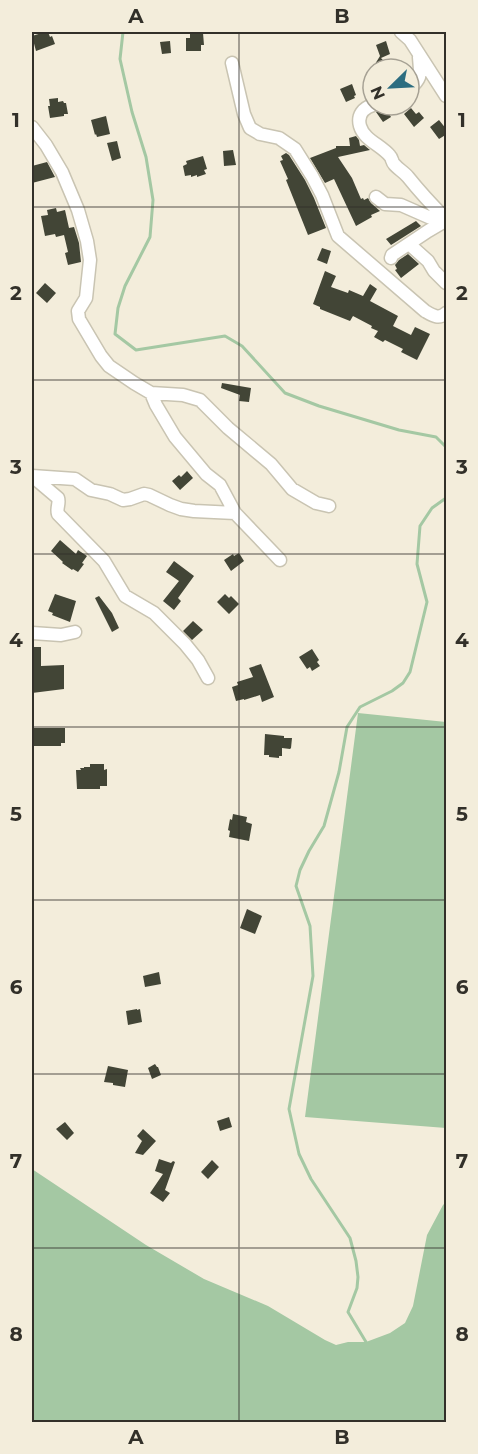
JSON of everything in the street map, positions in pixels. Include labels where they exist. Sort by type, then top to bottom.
[{"type":"street","points":[[408,34],[419,55],[447,96]]},
{"type":"street","points":[[232,63],[244,114],[250,128],[260,134],[279,138],[295,149],[322,195],[338,236],[425,311],[435,317],[445,316]]},
{"type":"street","points":[[361,112],[359,122],[365,135],[408,176],[445,221]]},
{"type":"street","points":[[32,127],[62,172],[78,210],[90,260],[86,298],[78,311],[80,319],[101,356],[109,366],[151,393],[183,394],[200,400],[228,428],[271,464],[292,489],[316,503],[329,506]]},
{"type":"street","points":[[376,197],[385,204],[401,205],[445,221]]},
{"type":"street","points":[[391,258],[445,221]]},
{"type":"street","points":[[409,244],[447,283]]},
{"type":"street","points":[[151,393],[175,437],[206,474],[220,485],[235,513],[280,560]]},
{"type":"street","points":[[32,476],[75,479],[91,490],[110,494],[123,500],[144,494],[181,509],[235,513]]},
{"type":"street","points":[[32,476],[58,498],[58,514],[104,561],[125,596],[154,613],[170,627],[198,660],[208,678]]},
{"type":"street","points":[[32,633],[61,635],[75,632]]},
{"type":"shaded area","points":[[358,713],[446,722],[446,1128],[305,1117]]},
{"type":"shaded area","points":[[32,1169],[146,1245],[204,1279],[268,1306],[336,1345],[366,1342],[390,1333],[405,1323],[413,1306],[427,1235],[446,1202],[446,1422],[32,1422]]},
{"type":"building","points":[[48,32],[50,37],[52,36],[55,44],[36,51],[32,36]]},
{"type":"building","points":[[203,33],[204,45],[201,45],[201,51],[186,51],[186,38],[190,38],[190,34]]},
{"type":"building","points":[[170,41],[171,53],[162,54],[160,42]]},
{"type":"building","points":[[386,41],[390,54],[379,57],[376,45]]},
{"type":"building","points":[[352,84],[355,98],[346,102],[340,89]]},
{"type":"building","points":[[58,98],[58,102],[66,103],[68,114],[50,118],[49,99]]},
{"type":"building","points":[[421,114],[424,118],[414,127],[406,117],[421,117]]},
{"type":"building","points":[[106,116],[110,134],[97,137],[91,120]]},
{"type":"building","points":[[380,117],[391,117],[383,122]]},
{"type":"building","points":[[439,120],[447,130],[447,134],[439,139],[430,127]]},
{"type":"building","points":[[356,136],[360,146],[364,145],[370,150],[338,157],[352,178],[361,199],[368,198],[380,211],[356,226],[334,179],[325,183],[310,158],[336,148],[336,146],[350,146],[349,138]]},
{"type":"building","points":[[117,141],[121,158],[112,161],[107,143]]},
{"type":"building","points":[[233,150],[236,165],[224,166],[223,151]]},
{"type":"building","points":[[286,153],[305,180],[326,228],[308,235],[280,161],[283,160],[281,156]]},
{"type":"building","points":[[203,156],[207,169],[204,170],[206,174],[197,177],[197,175],[185,176],[183,166],[187,164],[186,161]]},
{"type":"building","points":[[47,162],[55,177],[32,183],[32,166]]},
{"type":"building","points":[[56,208],[57,212],[65,210],[69,228],[74,227],[81,262],[68,265],[64,235],[45,236],[41,216],[48,215],[47,210]]},
{"type":"building","points":[[416,221],[421,226],[391,245],[386,239]]},
{"type":"building","points":[[322,248],[331,251],[327,264],[317,260]]},
{"type":"building","points":[[408,254],[419,264],[401,278],[395,270],[397,269],[395,265]]},
{"type":"building","points":[[325,271],[336,276],[331,287],[348,293],[349,290],[363,296],[370,284],[377,289],[370,301],[398,316],[393,326],[411,335],[415,327],[430,334],[417,360],[401,352],[403,349],[374,337],[378,331],[371,328],[372,326],[353,316],[350,321],[313,304]]},
{"type":"building","points":[[45,283],[56,293],[47,303],[36,293]]},
{"type":"building","points":[[222,383],[251,388],[249,402],[239,401],[240,395],[221,388]]},
{"type":"building","points":[[187,471],[193,478],[180,490],[172,481]]},
{"type":"building","points":[[60,540],[76,554],[78,550],[87,556],[78,572],[62,563],[51,551]]},
{"type":"building","points":[[239,553],[244,561],[231,571],[224,560]]},
{"type":"building","points":[[174,561],[194,576],[178,598],[181,601],[174,610],[163,601],[179,581],[166,572]]},
{"type":"building","points":[[55,594],[76,601],[70,622],[48,611]]},
{"type":"building","points":[[225,594],[229,598],[231,596],[239,604],[229,614],[217,602]]},
{"type":"building","points":[[99,596],[112,613],[119,628],[112,632],[95,598]]},
{"type":"building","points":[[193,621],[203,630],[192,640],[183,631]]},
{"type":"building","points":[[32,647],[41,647],[41,666],[64,665],[64,689],[32,693]]},
{"type":"building","points":[[312,649],[320,666],[312,671],[310,667],[307,669],[299,657]]},
{"type":"building","points":[[261,664],[274,697],[262,702],[260,695],[236,701],[232,687],[238,685],[237,682],[253,677],[249,668]]},
{"type":"building","points":[[33,728],[65,728],[65,743],[61,743],[61,746],[32,746]]},
{"type":"building","points":[[265,734],[292,738],[291,748],[282,748],[282,756],[279,758],[264,755]]},
{"type":"building","points":[[90,764],[104,764],[104,770],[107,769],[107,786],[100,786],[100,789],[77,789],[76,770],[90,767]]},
{"type":"building","points":[[233,814],[247,817],[246,822],[252,824],[249,841],[229,837],[230,831],[228,830]]},
{"type":"building","points":[[247,909],[262,916],[255,934],[240,928]]},
{"type":"building","points":[[159,972],[161,984],[145,987],[143,976]]},
{"type":"building","points":[[140,1009],[142,1022],[128,1025],[126,1011]]},
{"type":"building","points":[[155,1064],[161,1075],[152,1079],[148,1068]]},
{"type":"building","points":[[108,1066],[128,1070],[125,1087],[104,1082]]},
{"type":"building","points":[[229,1117],[232,1127],[220,1131],[217,1121]]},
{"type":"building","points":[[65,1122],[74,1133],[67,1140],[56,1129]]},
{"type":"building","points":[[143,1129],[156,1141],[143,1155],[135,1153],[142,1141],[137,1136]]},
{"type":"building","points":[[159,1159],[175,1162],[165,1190],[170,1193],[163,1202],[150,1193],[163,1174],[155,1171]]},
{"type":"building","points":[[212,1160],[219,1167],[208,1179],[201,1172]]},
{"type":"waterway","points":[[123,32],[120,59],[132,112],[146,157],[153,200],[150,237],[125,286],[118,308],[115,334],[136,350],[225,336],[242,346],[285,393],[319,406],[399,430],[436,437],[446,447]]},
{"type":"waterway","points":[[366,1342],[348,1312],[357,1288],[358,1277],[350,1238],[311,1179],[299,1154],[289,1109],[313,976],[310,926],[296,886],[300,870],[324,826],[339,772],[347,727],[360,707],[392,691],[403,683],[410,672],[427,602],[417,564],[420,526],[432,508],[446,498]]}]
